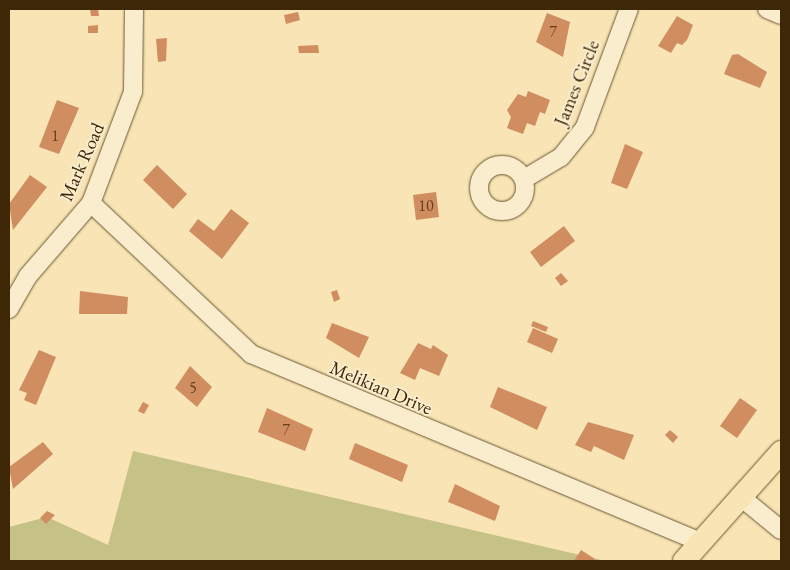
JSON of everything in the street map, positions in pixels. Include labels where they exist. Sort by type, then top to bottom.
[{"type":"main road","points":[[684,561],[781,452]]},
{"type":"street","name":"Mark Road","points":[[9,309],[28,276],[91,203],[133,92],[134,9]]},
{"type":"street","name":"James Circle","points":[[524,179],[561,157],[585,128],[629,9]]},
{"type":"street","points":[[766,9],[781,15]]},
{"type":"street","name":"Melikian Drive","points":[[91,203],[251,354],[700,542]]},
{"type":"street","points":[[742,498],[781,530]]},
{"type":"shaded area","points":[[133,451],[606,561],[9,561],[9,527],[47,517],[108,545]]},
{"type":"building","points":[[90,9],[98,9],[99,16],[91,16]]},
{"type":"building","points":[[298,12],[300,20],[286,24],[284,15]]},
{"type":"building","points":[[547,13],[570,22],[563,57],[536,42]]},
{"type":"building","points":[[677,16],[693,25],[687,40],[682,45],[677,43],[671,53],[658,46]]},
{"type":"building","points":[[98,25],[98,33],[88,33],[88,26]]},
{"type":"building","points":[[167,38],[166,61],[158,62],[156,39]]},
{"type":"building","points":[[318,45],[319,53],[299,53],[298,46]]},
{"type":"building","points":[[738,54],[767,72],[760,88],[724,74],[732,55]]},
{"type":"building","points":[[528,91],[550,100],[545,114],[540,112],[535,126],[527,123],[523,134],[507,128],[511,117],[507,110],[518,94],[526,97]]},
{"type":"building","points":[[57,100],[79,108],[59,154],[39,147]]},
{"type":"building","points":[[625,144],[643,152],[627,189],[611,183]]},
{"type":"building","points":[[157,165],[187,194],[173,209],[143,180]]},
{"type":"building","points":[[30,175],[47,187],[13,230],[9,204]]},
{"type":"building","points":[[436,192],[439,217],[416,220],[413,195]]},
{"type":"building","points":[[231,209],[249,223],[222,259],[189,231],[198,219],[214,231]]},
{"type":"building","points":[[564,226],[575,241],[541,267],[530,252]]},
{"type":"building","points":[[561,273],[568,281],[561,286],[555,278]]},
{"type":"building","points":[[337,290],[340,299],[334,302],[331,292]]},
{"type":"building","points":[[80,291],[128,297],[127,314],[79,314]]},
{"type":"building","points":[[533,321],[548,327],[546,332],[531,326]]},
{"type":"building","points":[[332,323],[369,337],[359,358],[326,338]]},
{"type":"building","points":[[533,328],[558,339],[552,353],[527,342]]},
{"type":"building","points":[[418,343],[431,349],[433,345],[448,355],[439,376],[420,368],[415,380],[400,373]]},
{"type":"building","points":[[39,350],[56,357],[36,405],[24,400],[27,393],[19,390]]},
{"type":"building","points":[[190,366],[212,387],[197,407],[175,388]]},
{"type":"building","points":[[498,387],[547,407],[537,430],[490,407]]},
{"type":"building","points":[[740,398],[757,410],[737,438],[720,426]]},
{"type":"building","points":[[143,402],[149,405],[144,414],[138,411]]},
{"type":"building","points":[[267,408],[313,429],[305,451],[258,432]]},
{"type":"building","points":[[588,422],[634,435],[624,460],[594,446],[591,452],[575,445]]},
{"type":"building","points":[[670,430],[678,437],[673,443],[665,435]]},
{"type":"building","points":[[43,442],[53,454],[13,489],[9,467]]},
{"type":"building","points":[[355,443],[408,465],[402,482],[349,459]]},
{"type":"building","points":[[455,484],[500,506],[495,521],[448,502]]},
{"type":"building","points":[[47,511],[55,515],[46,524],[40,518]]},
{"type":"building","points":[[581,550],[595,559],[594,561],[574,561]]}]
